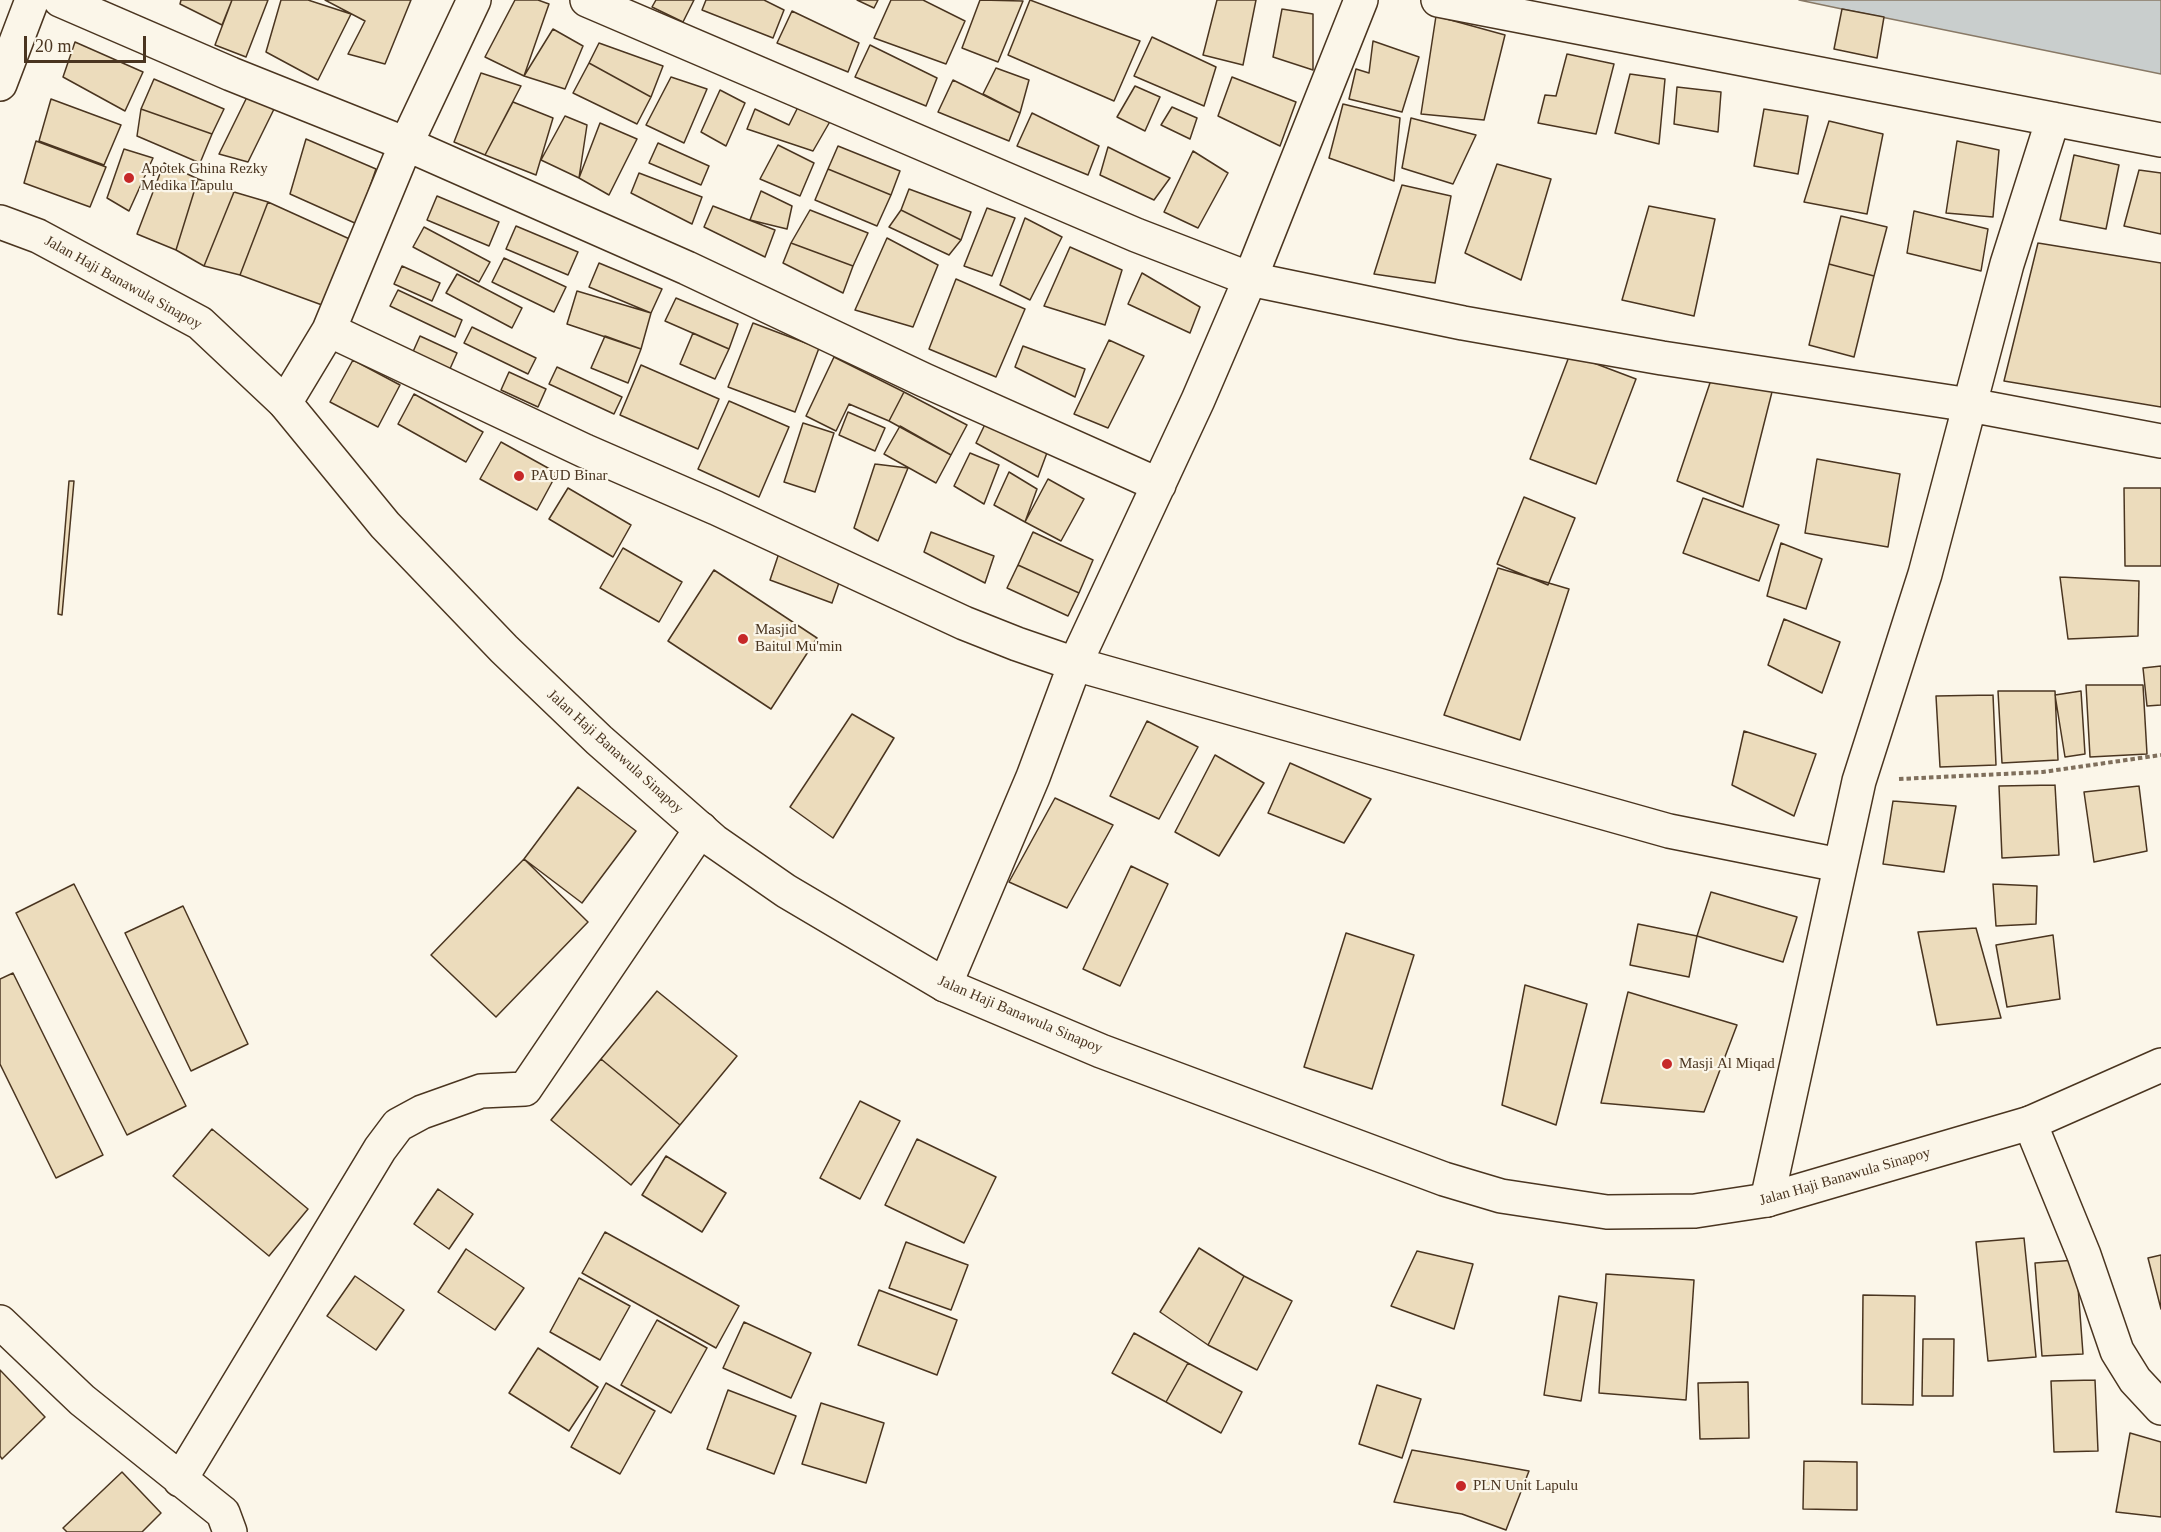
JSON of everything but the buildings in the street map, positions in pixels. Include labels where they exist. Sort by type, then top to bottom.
[{"type":"main road","points":[[0,84],[32,0]]},
{"type":"main road","points":[[60,0],[231,74],[406,144],[687,268],[914,375],[1159,484]]},
{"type":"main road","points":[[285,403],[329,330],[406,144],[474,0]]},
{"type":"main road","points":[[587,0],[1114,226],[1250,279],[1463,323],[1662,358],[1970,405],[2161,441]]},
{"type":"main road","points":[[945,985],[1033,777],[1075,664],[1159,484],[1250,279],[1361,0]]},
{"type":"main road","points":[[1438,0],[1912,94],[2161,140]]},
{"type":"main road","points":[[1767,1200],[1859,781],[1925,574],[2007,264],[2053,119]]},
{"type":"main road","name":"Jalan Haji Banawula Sinapoy","points":[[0,222],[38,236],[200,323],[285,403],[386,525],[504,648],[598,740],[701,829],[786,891],[945,985],[1101,1051],[1444,1179],[1501,1196],[1607,1212],[1695,1211],[1767,1200],[2030,1123],[2161,1065]]},
{"type":"main road","points":[[329,330],[585,451],[758,527],[964,623],[1075,664],[1669,831],[1839,865]]},
{"type":"main road","points":[[180,1480],[380,1149],[398,1125],[422,1112],[481,1091],[525,1089],[701,829]]},
{"type":"main road","points":[[2030,1123],[2084,1255],[2117,1352],[2135,1380],[2161,1408]]},
{"type":"main road","points":[[0,1322],[82,1400],[223,1513],[230,1532]]},
{"type":"path","points":[[1859,781],[2043,772],[2161,755]]},
{"type":"shaded area","points":[[1799,0],[2161,0],[2161,74],[1842,9]]},
{"type":"place","name":"Apotek Ghina Rezky Medika Lapulu","points":[[129,178]]},
{"type":"place","name":"PAUD Binar","points":[[519,476]]},
{"type":"place","name":"Masjid Baitul Mu'min","points":[[743,639]]},
{"type":"place","name":"Masji Al Miqad","points":[[1667,1064]]},
{"type":"place","name":"PLN Unit Lapulu","points":[[1461,1486]]}]
